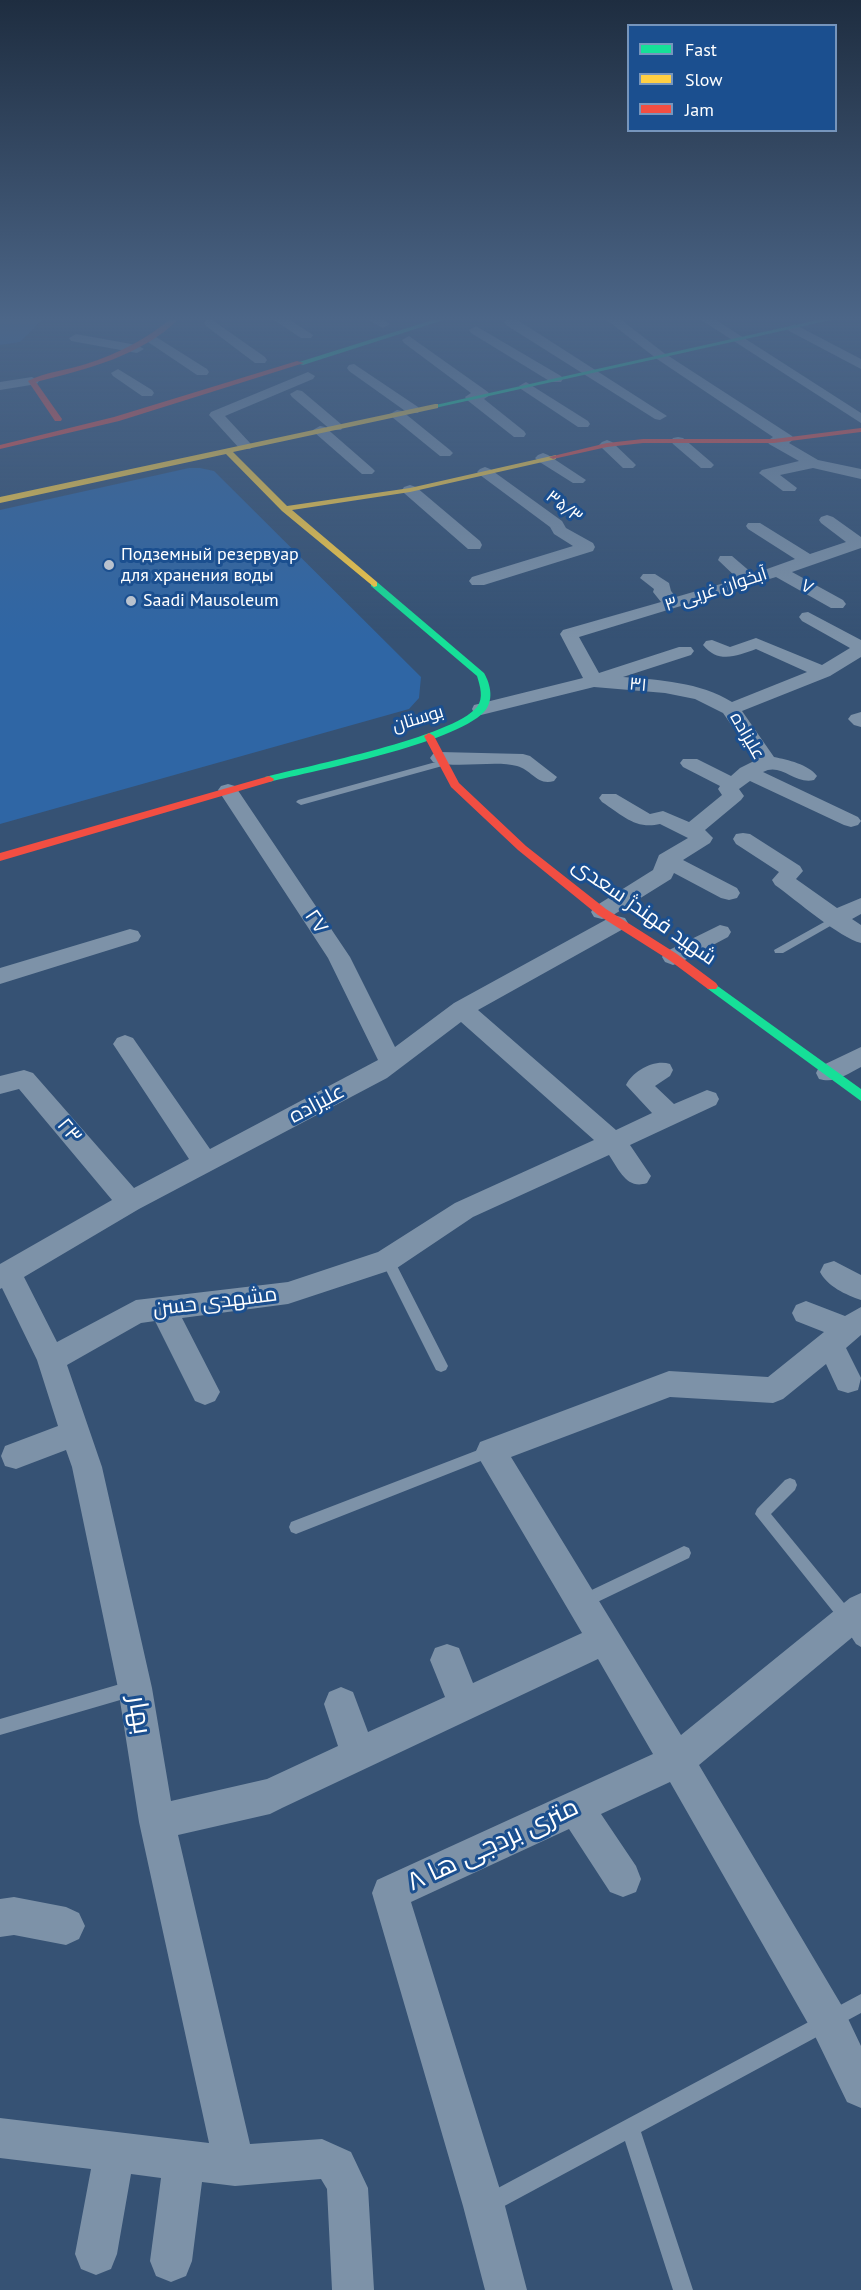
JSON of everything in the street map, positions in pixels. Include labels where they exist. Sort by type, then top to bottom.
[{"type":"street","points":[[0,447],[92,425]]},
{"type":"street","points":[[225,425],[245,446]]},
{"type":"street","points":[[0,500],[346,425]]},
{"type":"street","points":[[410,425],[445,453]]},
{"type":"street","points":[[509,425],[519,434]]},
{"type":"street","points":[[759,425],[813,464]]},
{"type":"street","points":[[320,430],[367,471]]},
{"type":"street","points":[[285,509],[410,490],[607,445],[678,441],[780,440],[861,430]]},
{"type":"street","points":[[678,441],[706,465]]},
{"type":"street","points":[[607,445],[628,465]]},
{"type":"street","points":[[227,450],[285,509],[481,675],[487,695],[482,709]]},
{"type":"street","points":[[543,458],[578,480]]},
{"type":"street","points":[[789,488],[767,473],[813,464],[861,474]]},
{"type":"street","name":"۳۵/۳","points":[[478,581],[586,547],[560,531],[556,524],[485,472]]},
{"type":"street","points":[[410,490],[474,545]]},
{"type":"street","points":[[827,520],[860,542]]},
{"type":"street","points":[[753,526],[808,560]]},
{"type":"street","name":"آبخوان غربی ۳","points":[[594,681],[569,634],[750,581],[860,542]]},
{"type":"street","points":[[726,560],[750,581]]},
{"type":"street","name":"۷","points":[[777,571],[837,604]]},
{"type":"street","points":[[649,578],[663,587],[662,592],[672,604]]},
{"type":"street","points":[[808,617],[861,648]]},
{"type":"street","points":[[712,645],[729,653],[756,643],[823,672]]},
{"type":"street","name":"علیزاده","points":[[5,1276],[130,1202],[378,1072],[462,1009],[610,918],[663,874],[668,860],[697,835],[734,796],[728,789],[740,778],[767,762],[730,709],[823,672],[861,648]]},
{"type":"street","points":[[482,709],[594,681],[685,651]]},
{"type":"street","name":"۳۱","points":[[594,681],[659,686],[708,696],[730,709]]},
{"type":"street","name":"بوستان","points":[[0,857],[228,790],[429,736],[464,723],[482,709]]},
{"type":"street","name":"شهید فهندژ سعدی","points":[[429,736],[455,785],[522,848],[610,918],[673,957],[861,1096]]},
{"type":"street","points":[[441,761],[523,760],[547,777]]},
{"type":"street","points":[[767,762],[785,765],[807,776]]},
{"type":"street","points":[[690,763],[740,778],[851,821]]},
{"type":"street","name":"۲۷","points":[[228,790],[339,957],[391,1062]]},
{"type":"street","points":[[609,798],[647,821],[663,817],[697,835]]},
{"type":"street","points":[[743,839],[792,871],[783,880],[861,936]]},
{"type":"street","points":[[668,860],[729,893]]},
{"type":"street","points":[[836,919],[861,905]]},
{"type":"street","points":[[673,957],[720,932]]},
{"type":"street","points":[[0,976],[130,936]]},
{"type":"street","points":[[462,1009],[614,1143],[638,1176]]},
{"type":"street","points":[[125,1044],[205,1162]]},
{"type":"street","points":[[828,1073],[861,1056]]},
{"type":"street","points":[[661,1070],[638,1085],[671,1116]]},
{"type":"street","name":"۲۳","points":[[0,1085],[24,1078],[130,1202]]},
{"type":"street","name":"مشهدی حسن","points":[[51,1360],[136,1312],[288,1293],[387,1260],[464,1210],[707,1099]]},
{"type":"street","points":[[834,1272],[861,1289]]},
{"type":"street","name":"بهار","points":[[5,1276],[51,1360],[87,1467],[135,1688],[157,1822],[235,2166]]},
{"type":"street","points":[[163,1308],[205,1392]]},
{"type":"street","points":[[806,1312],[847,1331]]},
{"type":"street","points":[[847,1331],[848,1381]]},
{"type":"street","points":[[847,1331],[773,1390],[669,1384],[491,1451],[677,1761],[828,2020],[861,2088]]},
{"type":"street","points":[[16,1456],[75,1432]]},
{"type":"street","name":"۸ متری بردجی ها","points":[[484,2206],[390,1893],[677,1761],[857,1622]]},
{"type":"street","points":[[157,1822],[270,1796],[603,1640]]},
{"type":"street","points":[[447,1660],[465,1704]]},
{"type":"street","points":[[341,1704],[358,1755]]},
{"type":"street","points":[[576,1807],[623,1879]]},
{"type":"street","points":[[0,1918],[14,1916],[66,1926]]},
{"type":"street","points":[[0,2138],[235,2166],[322,2159],[337,2166],[347,2188],[353,2290]]},
{"type":"street","points":[[96,2254],[115,2152]]},
{"type":"street","points":[[171,2261],[184,2160]]},
{"type":"street","points":[[484,2206],[506,2290]]},
{"type":"lane","points":[[301,802],[441,761]]},
{"type":"lane","points":[[780,950],[836,919]]},
{"type":"lane","points":[[387,1260],[441,1366]]},
{"type":"lane","points":[[296,1527],[491,1451]]},
{"type":"lane","points":[[789,1485],[762,1514],[857,1622]]},
{"type":"lane","points":[[582,1603],[684,1552]]},
{"type":"lane","points":[[0,1727],[135,1688]]},
{"type":"lane","points":[[484,2206],[861,2003]]},
{"type":"lane","points":[[630,2128],[683,2290]]},
{"type":"shaded area","points":[[189,468],[214,471],[421,677],[419,698],[409,709],[0,824],[0,510]]},
{"type":"traffic: fast","points":[[269,779],[414,741],[466,720],[483,706],[486,693],[481,675],[374,584]]},
{"type":"traffic: fast","points":[[712,986],[861,1096]]},
{"type":"traffic: slow","points":[[0,500],[348,425]]},
{"type":"traffic: slow","points":[[227,450],[285,509],[374,584]]},
{"type":"traffic: slow","points":[[285,509],[410,490],[553,457]]},
{"type":"traffic: jam","points":[[0,447],[92,425]]},
{"type":"traffic: jam","points":[[553,457],[607,445],[643,441],[774,441],[861,430]]},
{"type":"traffic: jam","points":[[429,736],[455,785],[522,848],[602,912],[673,957],[712,986]]},
{"type":"traffic: jam","points":[[0,857],[269,779]]},
{"type":"place","name":"Подземный резервуар для хранения воды","points":[[109,565]]},
{"type":"place","name":"Saadi Mausoleum","points":[[131,601]]}]
